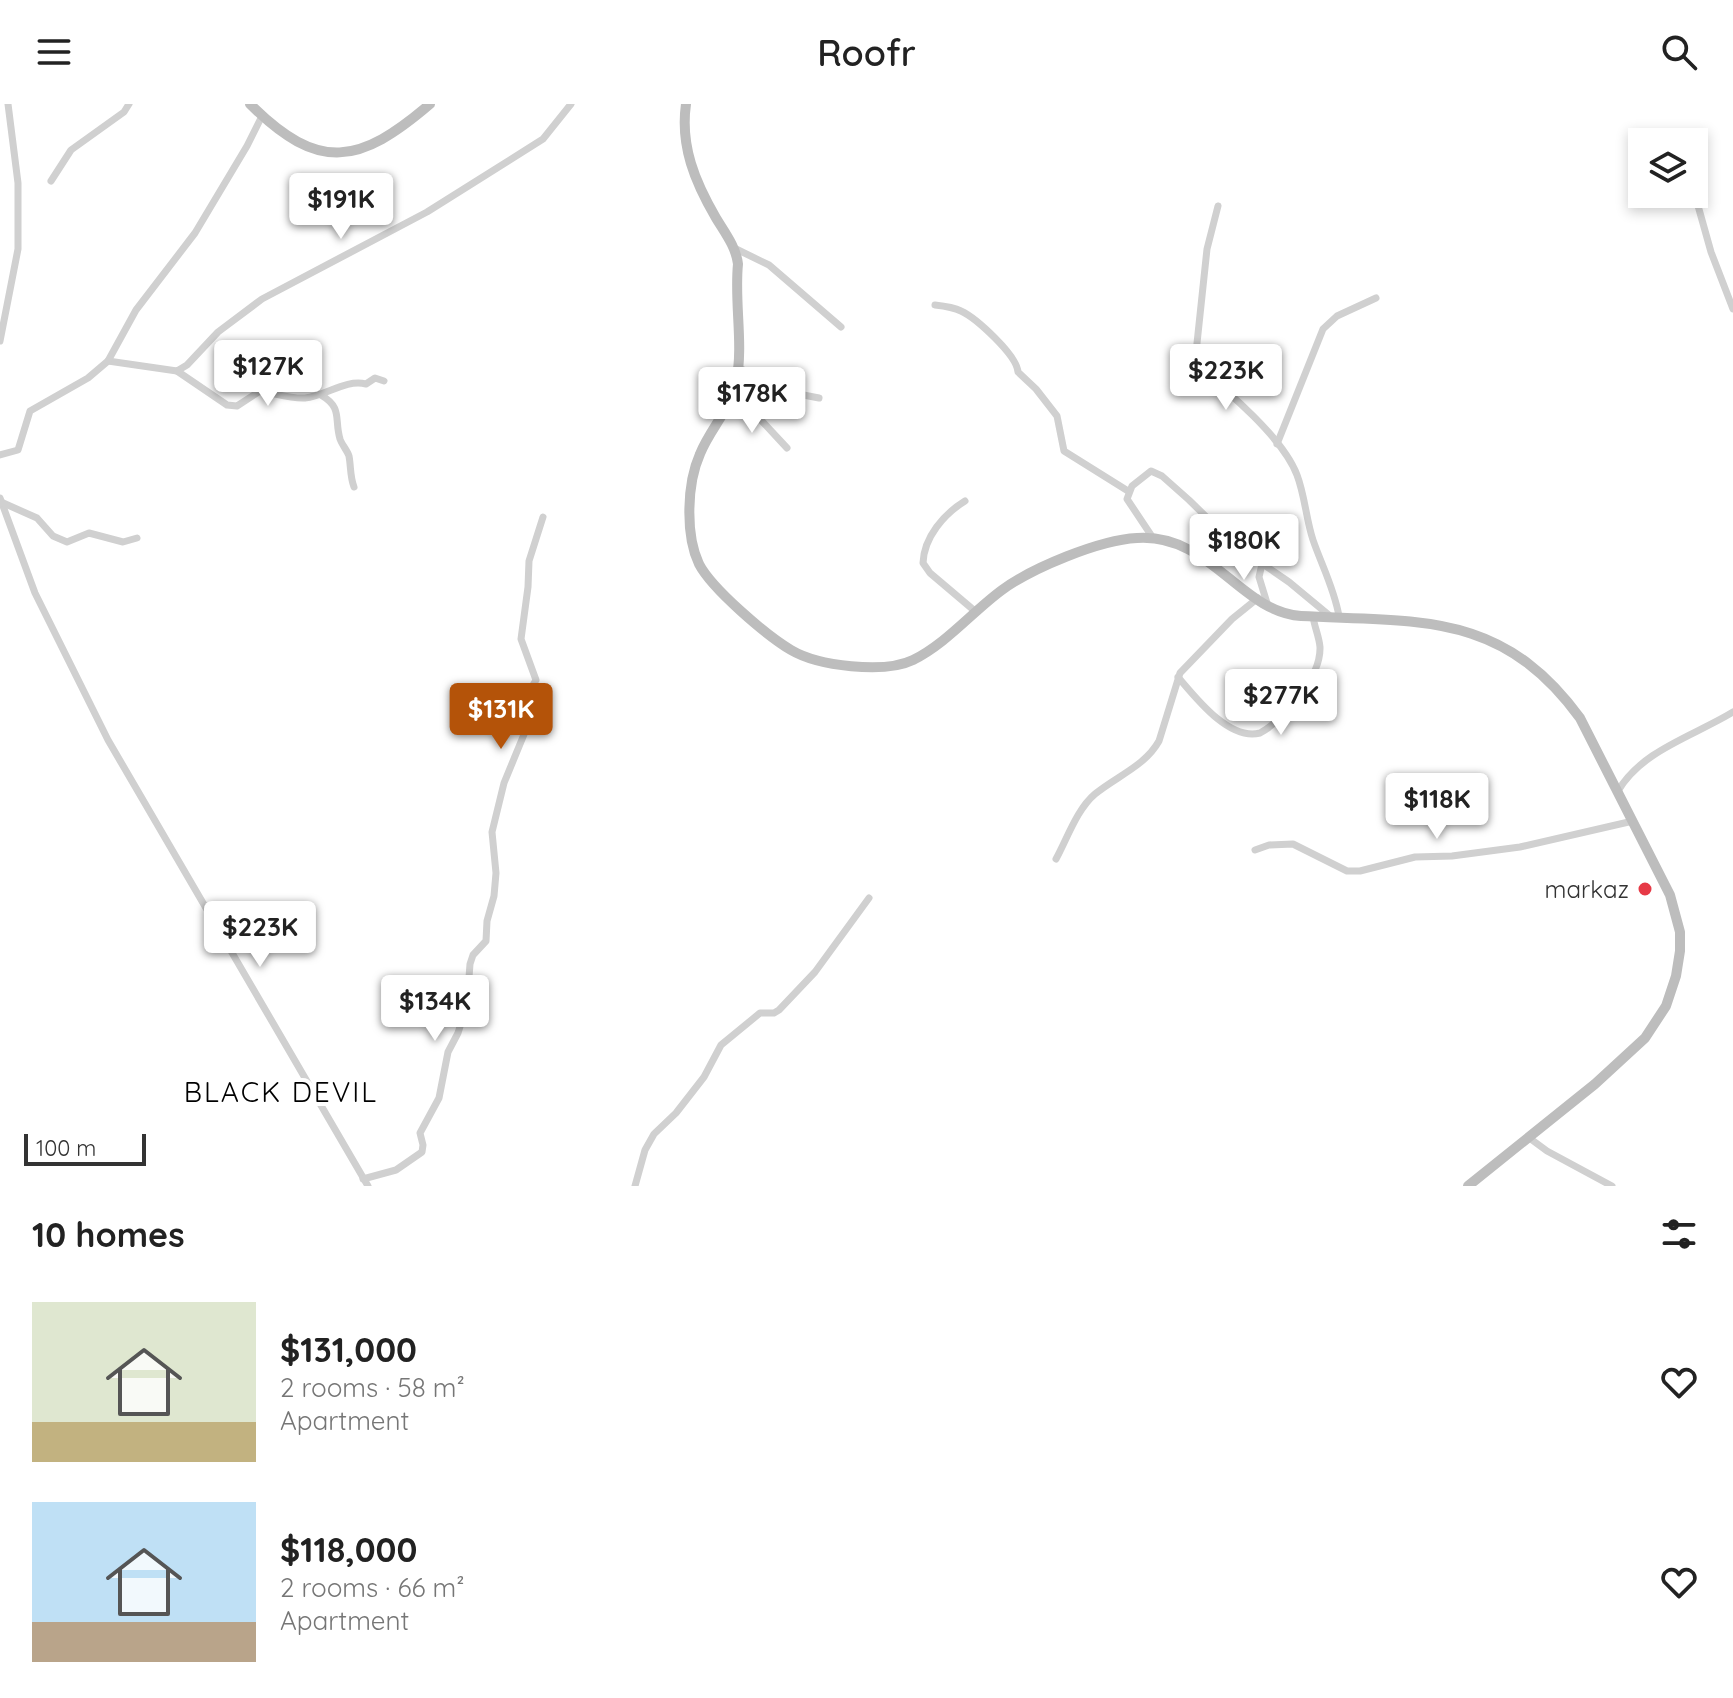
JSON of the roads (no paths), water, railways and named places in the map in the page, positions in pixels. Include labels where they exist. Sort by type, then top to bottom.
[{"type":"main road","points":[[250,104],[298,143],[320,151],[343,153],[367,147],[392,135],[430,104]]},
{"type":"main road","points":[[686,104],[683,125],[685,146],[699,190],[734,248],[738,264],[737,367],[729,403],[701,451],[692,479],[690,504],[697,560],[708,578],[789,649],[807,658],[883,667],[915,659],[1001,591],[1038,569],[1106,544],[1153,538],[1190,549],[1263,601],[1290,614],[1442,624],[1489,639],[1526,660],[1565,698],[1580,718],[1670,895],[1678,922],[1680,951],[1672,990],[1662,1014],[1645,1038],[1595,1084],[1470,1185]]},
{"type":"street","points":[[0,341],[18,249],[18,183],[8,104]]},
{"type":"street","points":[[51,181],[71,150],[124,112],[129,104]]},
{"type":"street","points":[[177,371],[238,315],[262,299],[427,212],[543,139],[571,104]]},
{"type":"street","points":[[0,455],[18,450],[30,411],[88,378],[108,361],[136,310],[195,233],[262,116]]},
{"type":"street","points":[[1218,206],[1207,249],[1195,362],[1200,370],[1224,387],[1277,444],[1298,477],[1312,537],[1333,586],[1334,616]]},
{"type":"street","points":[[1699,208],[1711,252],[1733,309]]},
{"type":"street","points":[[734,248],[769,265],[841,327]]},
{"type":"street","points":[[1277,444],[1323,329],[1337,316],[1376,298]]},
{"type":"street","points":[[935,305],[966,313],[1004,347],[1018,366],[1018,372],[1057,416],[1064,451],[1128,491]]},
{"type":"street","points":[[108,361],[177,371],[227,405],[237,406],[260,391],[301,399],[357,382],[366,384],[375,378],[384,381]]},
{"type":"street","points":[[737,367],[788,392],[819,398]]},
{"type":"street","points":[[321,395],[332,402],[339,421],[340,438],[348,453],[354,487]]},
{"type":"street","points":[[729,403],[759,418],[787,448]]},
{"type":"street","points":[[1153,538],[1127,501],[1128,491],[1147,473],[1159,474],[1235,545],[1334,616]]},
{"type":"street","points":[[1,500],[37,518],[53,536],[67,542],[89,533],[123,542],[137,538]]},
{"type":"street","points":[[1,500],[35,593],[108,740],[366,1182],[396,1170],[422,1152],[420,1133],[436,1107],[448,1052],[467,1004],[470,964],[473,955],[486,941],[496,873],[492,832],[504,783],[525,732],[522,704],[536,680],[521,639],[529,561],[543,517]]},
{"type":"street","points":[[965,501],[942,519],[923,555],[923,563],[930,573],[976,612]]},
{"type":"street","points":[[1056,859],[1095,794],[1127,774],[1155,750],[1178,677],[1185,666],[1232,619],[1263,601],[1259,577],[1262,564]]},
{"type":"street","points":[[1178,677],[1218,719],[1244,734],[1260,733],[1302,694],[1310,680],[1320,652],[1313,616]]},
{"type":"street","points":[[1618,791],[1629,774],[1647,758],[1733,712]]},
{"type":"street","points":[[1255,850],[1269,845],[1293,844],[1347,871],[1360,871],[1415,857],[1452,856],[1520,847],[1633,821]]},
{"type":"street","points":[[635,1186],[649,1141],[704,1077],[721,1045],[760,1013],[779,1010],[815,972],[869,898]]},
{"type":"street","points":[[1528,1137],[1547,1151],[1612,1186]]},
{"type":"place","name":"markaz","points":[[1645,889]]},
{"type":"district","name":"BLACK DEVIL","points":[[281,1091]]}]
